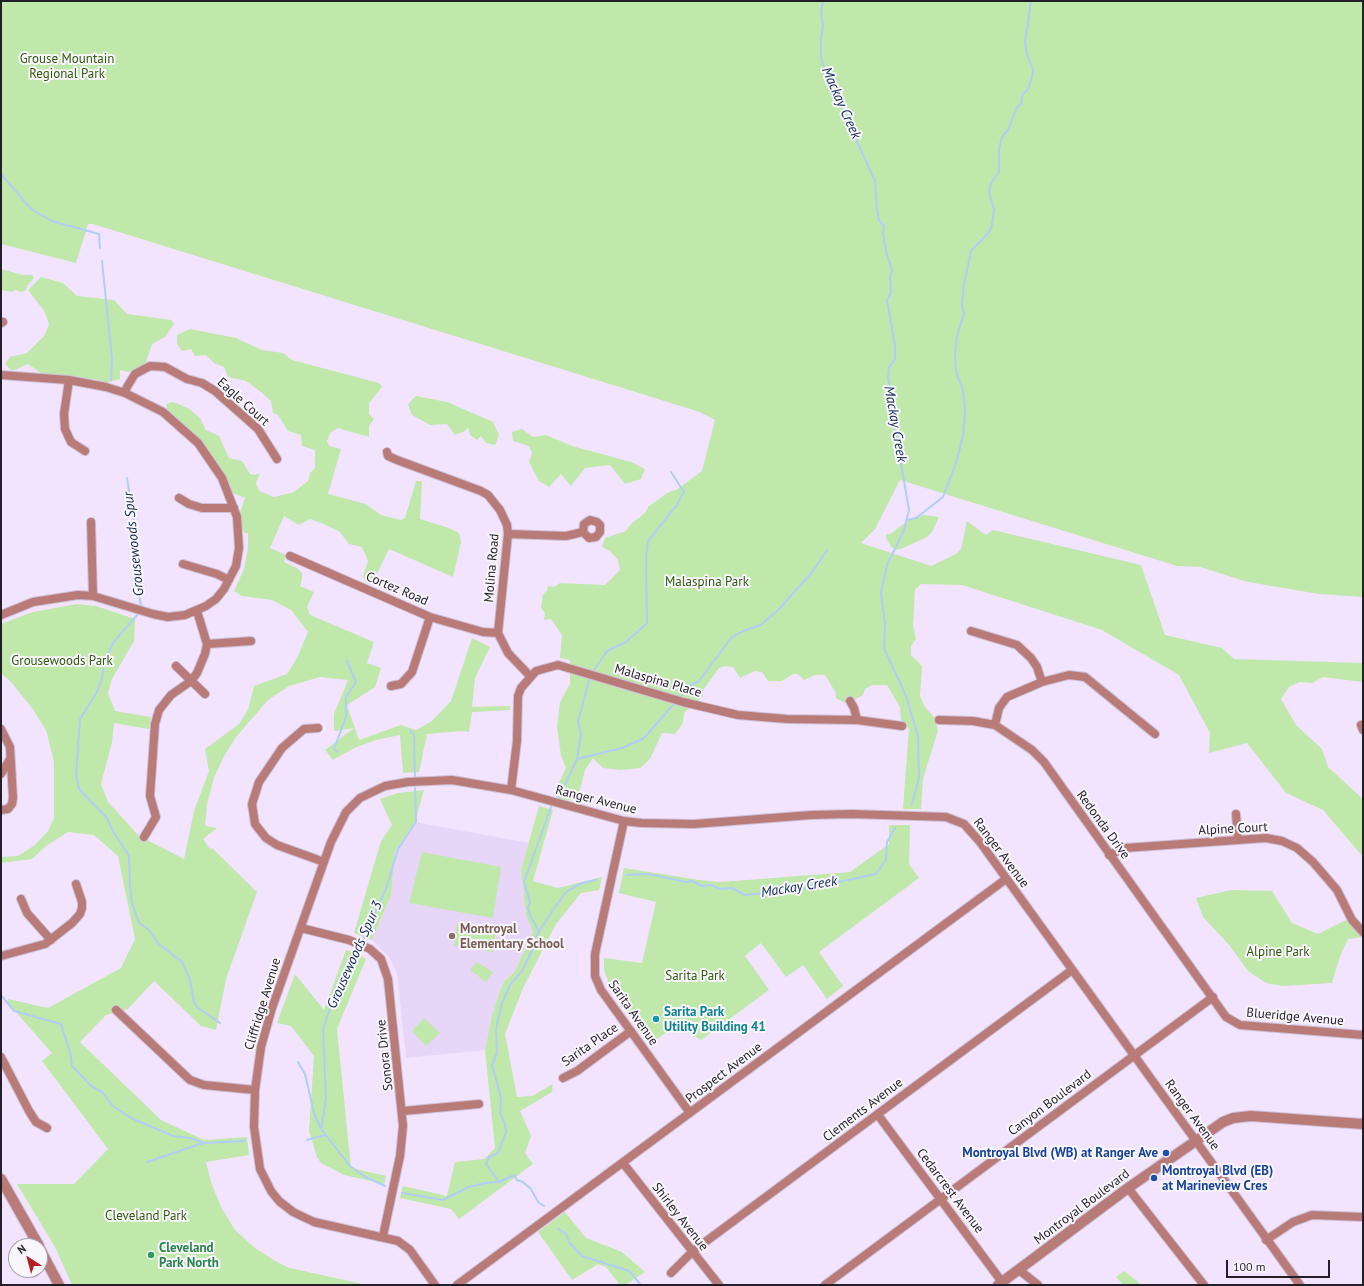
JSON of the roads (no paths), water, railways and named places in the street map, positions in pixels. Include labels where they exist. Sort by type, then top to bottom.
[{"type":"street","name":"Eagle Court","points":[[126,393],[127,387],[135,374],[150,366],[165,367],[187,379],[202,383],[216,391],[258,429],[277,459]]},
{"type":"street","points":[[1,375],[69,380],[106,386],[126,393],[163,412],[198,443],[222,478],[234,508],[239,530],[239,548],[236,566],[229,580],[216,599],[197,611],[185,615],[168,617],[93,596],[78,595],[39,601],[2,613]]},
{"type":"street","points":[[69,380],[64,414],[65,429],[71,442],[85,451]]},
{"type":"street","name":"Molina Road","points":[[387,452],[388,456],[397,460],[474,488],[488,496],[504,517],[508,534],[498,633]]},
{"type":"street","points":[[179,498],[189,504],[202,508],[234,508]]},
{"type":"street","points":[[92,522],[93,596]]},
{"type":"street","points":[[508,534],[557,536],[583,532]]},
{"type":"street","name":"Cortez Road","points":[[290,556],[430,617],[483,632],[498,633]]},
{"type":"street","points":[[183,564],[217,574],[229,580]]},
{"type":"street","points":[[144,837],[156,817],[150,796],[155,724],[158,710],[171,695],[191,681],[202,665],[207,644],[197,611]]},
{"type":"street","points":[[391,686],[401,684],[412,672],[430,617]]},
{"type":"street","points":[[971,631],[1017,645],[1031,658],[1037,667],[1042,682]]},
{"type":"street","points":[[498,633],[508,653],[530,676]]},
{"type":"street","points":[[207,644],[251,641]]},
{"type":"street","name":"Malaspina Place","points":[[511,790],[517,741],[518,696],[520,688],[530,676],[546,667],[558,665],[683,702],[738,715],[787,719],[857,720],[902,726]]},
{"type":"street","points":[[176,666],[205,694]]},
{"type":"street","points":[[995,725],[999,708],[1007,697],[1042,682],[1068,675],[1085,677],[1155,734]]},
{"type":"street","points":[[850,701],[854,708],[857,720]]},
{"type":"street","name":"Redonda Drive","points":[[939,720],[973,721],[995,725],[1022,742],[1044,762],[1109,855],[1213,997]]},
{"type":"street","points":[[318,728],[304,729],[290,739],[282,748],[259,782],[252,804],[255,824],[266,838],[277,845],[324,862]]},
{"type":"street","points":[[1,729],[10,748],[13,798],[12,804],[8,809],[1,810]]},
{"type":"street","points":[[1,774],[10,759]]},
{"type":"street","name":"Ranger Avenue","points":[[396,783],[452,780],[511,790],[624,821],[675,825],[818,814],[946,817],[958,820],[969,828],[1300,1285]]},
{"type":"street","name":"Cliffridge Avenue","points":[[396,783],[373,791],[360,798],[346,812],[337,827],[264,1034],[257,1067],[254,1127],[260,1169],[271,1191],[279,1201],[293,1212],[314,1222],[383,1236],[406,1245],[435,1285]]},
{"type":"street","points":[[1236,814],[1238,840]]},
{"type":"street","name":"Sarita Avenue","points":[[624,821],[595,954],[594,968],[601,990],[690,1113]]},
{"type":"street","name":"Alpine Court","points":[[1109,855],[1125,848],[1266,838],[1282,841],[1305,854],[1337,890],[1352,920],[1363,932]]},
{"type":"street","name":"Prospect Avenue","points":[[457,1285],[1006,879]]},
{"type":"street","points":[[1,956],[37,947],[51,940],[80,914],[82,902],[76,884]]},
{"type":"street","points":[[21,899],[27,913],[51,940]]},
{"type":"street","name":"Sonora Drive","points":[[301,928],[359,944],[375,952],[386,971],[390,992],[403,1111],[403,1140],[383,1236]]},
{"type":"street","name":"Clements Avenue","points":[[671,1273],[693,1251],[1072,970]]},
{"type":"street","name":"Blueridge Avenue","points":[[1213,997],[1226,1017],[1240,1025],[1363,1035]]},
{"type":"street","name":"Canyon Boulevard","points":[[825,1285],[1213,997]]},
{"type":"street","points":[[116,1010],[190,1080],[204,1085],[255,1090]]},
{"type":"street","name":"Sarita Place","points":[[563,1078],[577,1071],[631,1031]]},
{"type":"street","points":[[1,1057],[29,1112],[36,1122],[47,1128]]},
{"type":"street","points":[[403,1111],[480,1104]]},
{"type":"street","name":"Cedarcrest Avenue","points":[[878,1115],[941,1199],[1000,1284]]},
{"type":"street","name":"Montroyal Boulevard","points":[[1000,1284],[1128,1188],[1218,1124],[1233,1118],[1246,1116],[1363,1124]]},
{"type":"street","name":"Shirley Avenue","points":[[623,1163],[719,1285]]},
{"type":"street","points":[[1,1179],[34,1238]]},
{"type":"street","points":[[1128,1188],[1204,1285]]},
{"type":"street","points":[[1266,1240],[1293,1222],[1312,1215],[1363,1217]]},
{"type":"street","points":[[48,1264],[59,1285]]},
{"type":"street","points":[[1019,1270],[1038,1285]]},
{"type":"waterway","name":"Mackay Creek","points":[[823,1],[821,13],[823,26],[821,38],[821,58],[827,75],[875,181],[877,210],[879,220],[884,226],[883,233],[886,251],[892,270],[890,278],[891,293],[887,300],[895,347],[895,360],[889,367],[888,378],[891,394],[890,409],[898,439],[909,510],[904,530],[887,565],[881,593],[885,624],[884,648],[906,696],[918,736],[919,778],[912,804]]},
{"type":"waterway","points":[[907,520],[916,518],[943,497],[956,463],[963,436],[965,412],[963,390],[956,372],[955,356],[957,336],[964,314],[962,305],[964,284],[971,251],[989,232],[992,225],[994,210],[989,192],[991,183],[999,172],[999,149],[1002,137],[1008,130],[1017,107],[1021,104],[1022,95],[1028,89],[1032,77],[1033,70],[1027,54],[1025,43],[1031,1]]},
{"type":"waterway","name":"Grousewoods Spur","points":[[1,174],[31,209],[52,221],[99,234],[100,248]]},
{"type":"waterway","name":"Grousewoods Spur","points":[[102,261],[112,359],[111,380]]},
{"type":"waterway","points":[[592,673],[607,651],[626,642],[647,623],[646,556],[648,541],[677,505],[684,492],[671,472]]},
{"type":"waterway","name":"Grousewoods Spur","points":[[127,478],[136,535],[137,579],[141,607]]},
{"type":"waterway","points":[[682,695],[691,685],[699,681],[731,638],[743,631],[761,625],[780,608],[813,571],[827,550]]},
{"type":"waterway","name":"Grousewoods Spur","points":[[137,615],[113,643],[104,663],[102,679],[97,692],[80,719],[76,774],[79,789],[107,818],[114,833],[129,856],[132,903],[139,923],[148,929],[159,944],[182,962],[190,980],[194,1002],[198,1008],[220,1023]]},
{"type":"waterway","points":[[338,752],[334,749],[346,717],[346,697],[356,682],[347,661]]},
{"type":"waterway","points":[[559,797],[577,759],[581,734],[578,722],[590,677]]},
{"type":"waterway","points":[[577,759],[622,748],[643,739],[673,705]]},
{"type":"waterway","points":[[410,730],[414,735],[415,776]]},
{"type":"waterway","name":"Grousewoods Spur 3","points":[[362,942],[387,886],[398,849],[416,822],[415,788]]},
{"type":"waterway","points":[[539,932],[530,915],[528,908],[530,902],[524,882],[551,807]]},
{"type":"waterway","name":"Mackay Creek","points":[[626,875],[648,874],[686,882],[692,881],[702,886],[711,885],[720,889],[732,888],[745,895],[804,889],[810,886],[876,874],[886,860],[887,842],[895,828]]},
{"type":"waterway","name":"Mackay Creek","points":[[544,1206],[538,1202],[531,1189],[523,1182],[517,1180],[514,1175],[499,1182],[486,1164],[489,1157],[498,1153],[506,1132],[505,1124],[500,1113],[501,1097],[492,1065],[497,1053],[496,1029],[502,1003],[510,985],[522,971],[534,947],[533,941],[555,907],[567,891],[582,883],[596,880]]},
{"type":"waterway","name":"Grousewoods Spur 3","points":[[321,1129],[326,1098],[323,1029],[332,1003],[360,946]]},
{"type":"waterway","points":[[1,995],[14,1011],[61,1024],[70,1052],[72,1066],[91,1086],[102,1092],[113,1106],[131,1118],[173,1136],[190,1138],[204,1143],[245,1141]]},
{"type":"waterway","name":"Grousewoods Spur","points":[[298,1062],[305,1074],[314,1113],[321,1129],[350,1166],[364,1176],[385,1186]]},
{"type":"waterway","points":[[307,1140],[325,1135]]},
{"type":"waterway","points":[[147,1162],[203,1143]]},
{"type":"waterway","name":"Grousewoods Spur","points":[[402,1193],[443,1200],[469,1187],[485,1183],[498,1182]]},
{"type":"waterway","name":"Mackay Creek","points":[[559,1229],[566,1234],[569,1242],[582,1256],[629,1271],[641,1285]]},
{"type":"place","name":"Montroyal Elementary School","points":[[452,936]]},
{"type":"place","name":"Sarita Park Utility Building 41","points":[[656,1019]]},
{"type":"place","name":"Montroyal Blvd (WB) at Ranger Ave","points":[[1166,1153]]},
{"type":"place","name":"Montroyal Blvd (EB) at Marineview Cres","points":[[1154,1178]]},
{"type":"place","name":"Cleveland Park North","points":[[151,1255]]},
{"type":"park label","name":"Grouse Mountain Regional Park","points":[[67,66]]},
{"type":"park label","name":"Malaspina Park","points":[[707,582]]},
{"type":"park label","name":"Grousewoods Park","points":[[62,661]]},
{"type":"park label","name":"Alpine Park","points":[[1278,952]]},
{"type":"park label","name":"Sarita Park","points":[[695,976]]},
{"type":"park label","name":"Cleveland Park","points":[[146,1216]]}]
